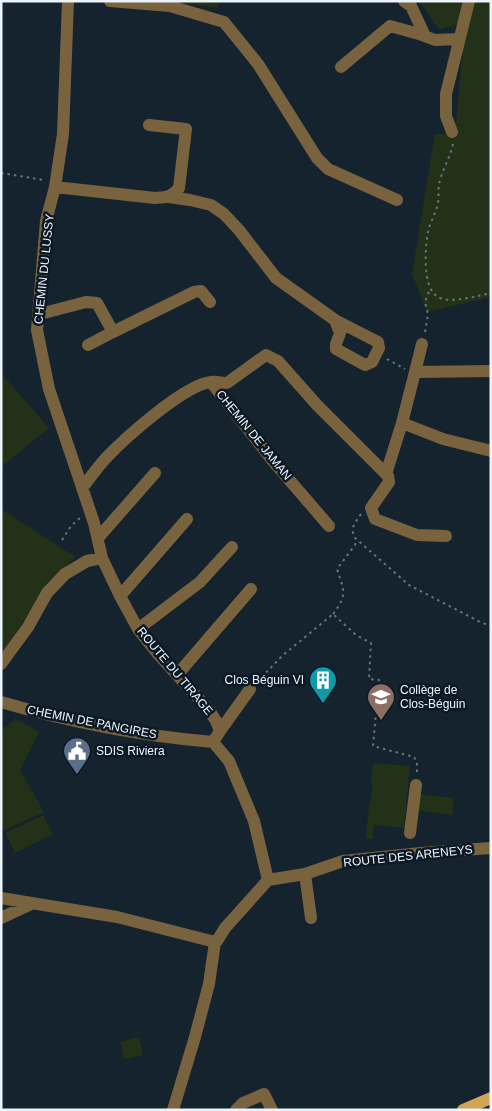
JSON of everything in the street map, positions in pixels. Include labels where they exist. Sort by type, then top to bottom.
[{"type":"main road","points":[[463,1110],[491,1098]]},
{"type":"street","name":"CHEMIN DU LUSSY","points":[[68,1],[63,134],[56,184],[46,221],[38,330],[49,389],[98,538],[102,558]]},
{"type":"street","points":[[110,1],[170,6],[224,22],[258,64],[317,158],[328,169],[397,200]]},
{"type":"street","points":[[404,1],[411,6],[425,36]]},
{"type":"street","points":[[452,132],[446,116],[446,94],[469,1]]},
{"type":"street","points":[[341,67],[390,26],[435,40],[459,39]]},
{"type":"street","points":[[149,124],[186,129],[179,188],[175,194],[168,197]]},
{"type":"street","points":[[56,184],[155,198],[168,197],[190,200],[211,206],[224,214],[239,230],[276,278],[335,320],[378,342],[379,348],[372,362],[366,365],[336,349],[340,333],[335,320]]},
{"type":"street","points":[[88,345],[194,292],[201,291],[210,302]]},
{"type":"street","points":[[40,314],[86,302],[97,302],[113,332]]},
{"type":"street","points":[[386,474],[402,423],[422,344]]},
{"type":"street","points":[[211,382],[227,383],[266,355],[278,361],[386,474],[389,482],[371,508],[376,519],[417,536],[446,536]]},
{"type":"street","points":[[415,373],[491,371]]},
{"type":"street","name":"CHEMIN DE JAMAN","points":[[82,488],[106,458],[132,433],[189,390],[211,382],[272,460],[329,526]]},
{"type":"street","points":[[402,423],[442,439],[491,451]]},
{"type":"street","points":[[98,538],[155,474]]},
{"type":"street","points":[[120,596],[187,519]]},
{"type":"street","points":[[138,629],[200,582],[232,547]]},
{"type":"street","points":[[1,664],[28,627],[47,593],[65,574],[87,561],[102,558]]},
{"type":"street","name":"ROUTE DU TIRAGE","points":[[102,558],[138,629],[209,710],[216,721],[216,736],[229,761],[254,821],[268,880]]},
{"type":"street","points":[[177,675],[251,589]]},
{"type":"street","points":[[216,736],[250,689]]},
{"type":"street","name":"CHEMIN DE PANGIRES","points":[[1,702],[74,721],[128,731],[181,739],[216,736]]},
{"type":"street","points":[[410,833],[416,786]]},
{"type":"street","name":"ROUTE DES ARENEYS","points":[[268,880],[305,874],[343,862],[429,852],[491,848]]},
{"type":"street","points":[[305,874],[311,918]]},
{"type":"street","points":[[173,1110],[209,984],[215,942],[268,880]]},
{"type":"street","points":[[1,898],[117,916],[215,942]]},
{"type":"street","points":[[1,918],[31,904]]},
{"type":"street","points":[[236,1110],[243,1103],[264,1094],[272,1110]]},
{"type":"path","points":[[452,132],[453,144],[450,158],[443,170],[438,185],[438,202],[428,231],[426,274],[430,289],[438,298],[448,300],[491,293]]},
{"type":"path","points":[[1,173],[56,184]]},
{"type":"path","points":[[422,344],[428,314],[424,302],[430,289]]},
{"type":"path","points":[[376,353],[415,373]]},
{"type":"path","points":[[365,508],[354,524],[353,534],[356,539],[409,585],[491,626]]},
{"type":"path","points":[[62,540],[71,526],[89,510]]},
{"type":"path","points":[[250,689],[282,656],[333,614],[340,604],[344,593],[337,569],[355,545],[356,539]]},
{"type":"path","points":[[333,614],[356,634],[371,642],[369,679],[379,680],[373,746],[414,757],[417,762],[416,786]]},
{"type":"green space","points":[[168,1],[221,1],[217,8]]},
{"type":"green space","points":[[419,1],[491,1],[491,297],[427,312],[412,274],[435,134],[455,134],[465,24],[439,29]]},
{"type":"green space","points":[[1,373],[49,428],[1,467]]},
{"type":"green space","points":[[1,509],[75,557],[47,584],[1,657]]},
{"type":"green space","points":[[16,719],[39,732],[20,770],[44,812],[4,830],[1,826],[1,730]]},
{"type":"green space","points":[[373,763],[410,766],[404,828],[374,825],[372,839],[366,838],[373,785],[371,785]]},
{"type":"green space","points":[[417,794],[454,798],[452,815],[415,810]]},
{"type":"green space","points":[[43,815],[53,834],[15,853],[5,833]]},
{"type":"green space","points":[[139,1037],[143,1055],[124,1059],[120,1042]]},
{"type":"place","name":"Clos Béguin VI","points":[[323,704]]},
{"type":"place","name":"Collège de Clos-Béguin","points":[[381,721]]},
{"type":"place","name":"SDIS Riviera","points":[[77,775]]}]
